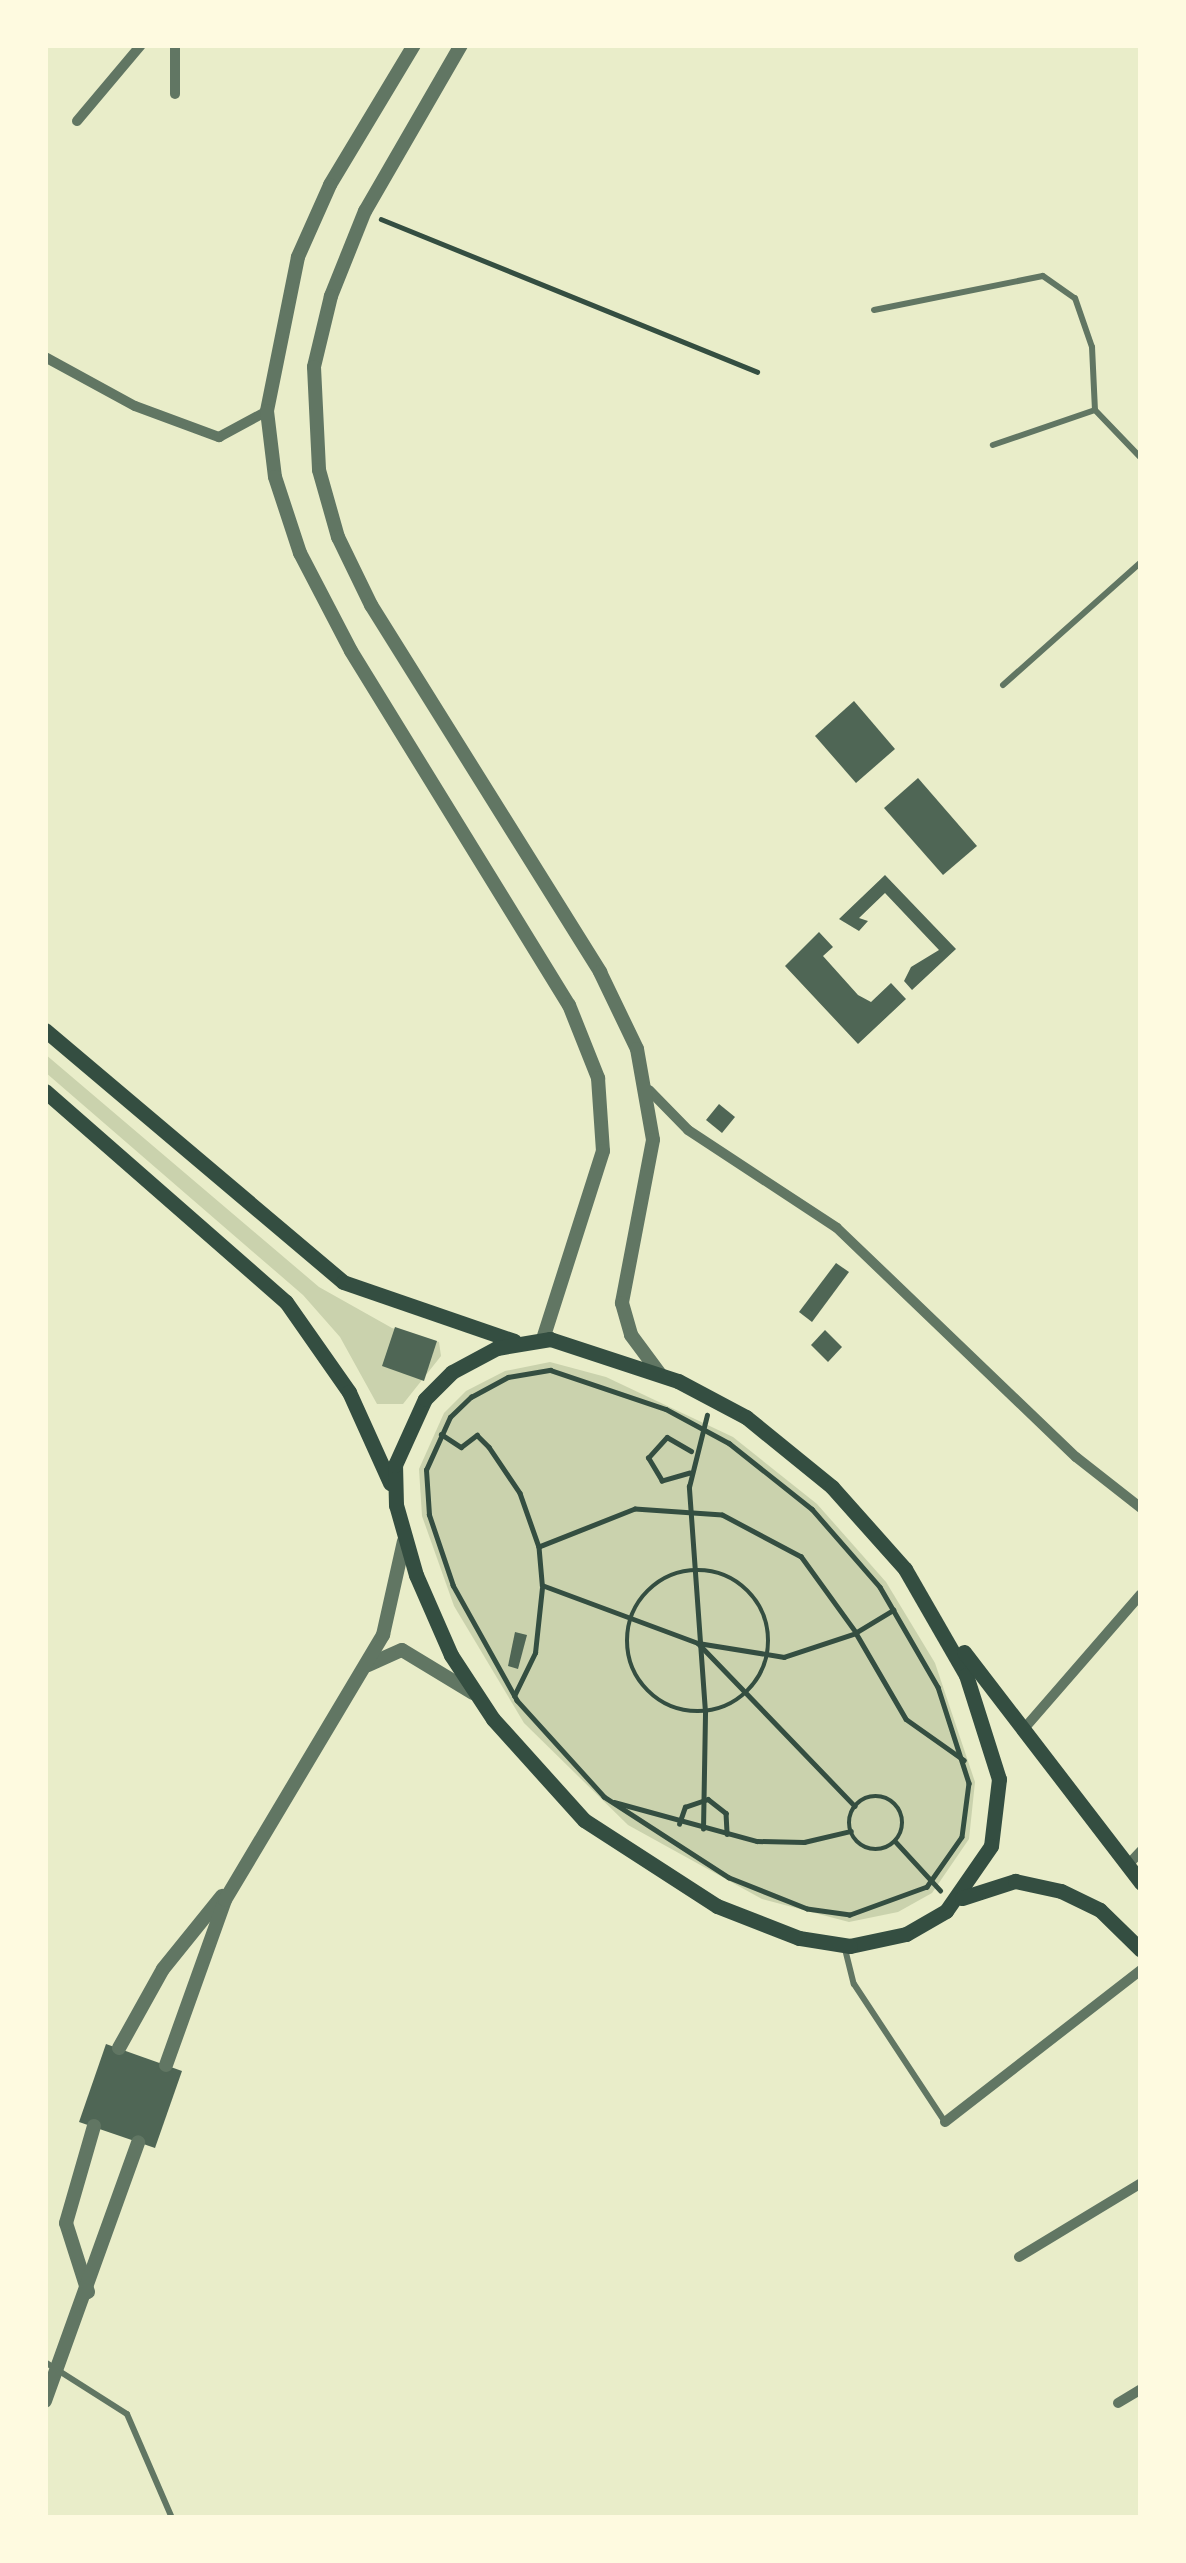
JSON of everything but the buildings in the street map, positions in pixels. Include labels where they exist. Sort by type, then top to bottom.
[{"type":"main road","points":[[45,1030],[343,1282],[517,1342]]},
{"type":"main road","points":[[45,1091],[286,1302],[364,1418],[441,1635],[476,1695],[542,1780],[643,1865],[769,1928],[845,1946],[906,1934],[956,1902],[1015,1881],[1061,1891],[1100,1910],[1141,1950]]},
{"type":"main road","points":[[396,1505],[400,1448],[425,1399],[463,1365],[517,1342],[543,1340],[595,1348],[715,1399],[832,1487],[917,1586],[1020,1733],[1141,1883]]},
{"type":"main road","points":[[917,1586],[984,1716],[999,1779],[992,1846],[956,1902]]},
{"type":"street","points":[[76,121],[141,45]]},
{"type":"street","points":[[175,45],[175,94]]},
{"type":"street","points":[[414,45],[330,185],[298,257],[267,411],[275,477],[300,553],[351,651],[569,1005],[598,1078],[603,1151],[543,1340]]},
{"type":"street","points":[[460,45],[365,211],[331,296],[314,367],[314,438],[332,519],[381,622],[600,972],[649,1090],[653,1140],[622,1303],[631,1335],[660,1374]]},
{"type":"street","points":[[45,357],[135,406],[218,437],[267,411]]},
{"type":"street","points":[[649,1090],[688,1130],[837,1228],[1076,1457],[1141,1508]]},
{"type":"street","points":[[119,2048],[163,1969],[241,1874],[368,1666],[391,1612],[404,1540]]},
{"type":"street","points":[[1020,1733],[1141,1594]]},
{"type":"street","points":[[368,1666],[401,1650],[476,1695]]},
{"type":"street","points":[[1127,1866],[1141,1851]]},
{"type":"street","points":[[166,2065],[241,1874]]},
{"type":"street","points":[[945,2122],[1141,1970]]},
{"type":"street","points":[[88,2292],[66,2223],[94,2126]]},
{"type":"street","points":[[45,2401],[52,2366],[88,2292],[138,2142]]},
{"type":"street","points":[[1019,2257],[1141,2183]]},
{"type":"street","points":[[1118,2403],[1141,2389]]},
{"type":"lane","points":[[874,310],[1043,276],[1075,298],[1092,347],[1095,410],[1141,458]]},
{"type":"lane","points":[[993,445],[1095,410]]},
{"type":"lane","points":[[1003,685],[1141,562]]},
{"type":"lane","points":[[845,1946],[854,1984],[945,2122]]},
{"type":"lane","points":[[52,2366],[128,2414],[172,2518]]},
{"type":"path","points":[[365,211],[757,372]]},
{"type":"path","points":[[550,1370],[702,1427],[812,1509],[895,1609],[938,1687],[964,1760],[969,1796],[962,1837],[933,1882],[861,1915],[807,1909],[704,1864],[604,1797],[514,1696],[469,1622],[429,1515],[426,1470],[441,1433],[488,1385],[550,1370]]},
{"type":"path","points":[[703,1829],[705,1712],[689,1570],[690,1473],[715,1399]]},
{"type":"path","points":[[441,1433],[461,1447],[477,1435],[489,1447],[520,1492],[539,1547],[542,1585],[535,1653],[514,1696]]},
{"type":"path","points":[[690,1473],[662,1481],[648,1458],[668,1438],[693,1453]]},
{"type":"path","points":[[539,1547],[616,1514],[689,1509],[741,1522],[788,1547],[856,1633],[906,1719],[964,1760]]},
{"type":"path","points":[[689,1570],[724,1575],[753,1595],[765,1616],[767,1656],[746,1694],[705,1712],[672,1708],[636,1678],[629,1622],[646,1590],[689,1570]]},
{"type":"path","points":[[542,1585],[629,1622],[698,1643],[767,1656],[809,1653],[856,1633],[895,1609]]},
{"type":"path","points":[[698,1643],[855,1806]]},
{"type":"path","points":[[850,1831],[855,1806],[871,1796],[897,1806],[903,1824],[895,1841]]},
{"type":"path","points":[[604,1797],[679,1824],[727,1834],[804,1842],[850,1831]]},
{"type":"path","points":[[679,1824],[686,1807],[703,1799]]},
{"type":"path","points":[[703,1799],[726,1813],[727,1834]]},
{"type":"path","points":[[850,1831],[867,1848],[895,1841]]},
{"type":"path","points":[[895,1841],[956,1902]]},
{"type":"green space","points":[[45,1054],[319,1287],[392,1328],[439,1342],[441,1356],[403,1404],[377,1404],[340,1337],[303,1295],[45,1072]]},
{"type":"green space","points":[[550,1362],[606,1377],[733,1437],[817,1504],[886,1582],[935,1663],[975,1782],[969,1839],[932,1893],[898,1912],[849,1922],[762,1899],[628,1825],[524,1723],[454,1606],[422,1516],[419,1469],[444,1413],[466,1391],[505,1371]]}]
